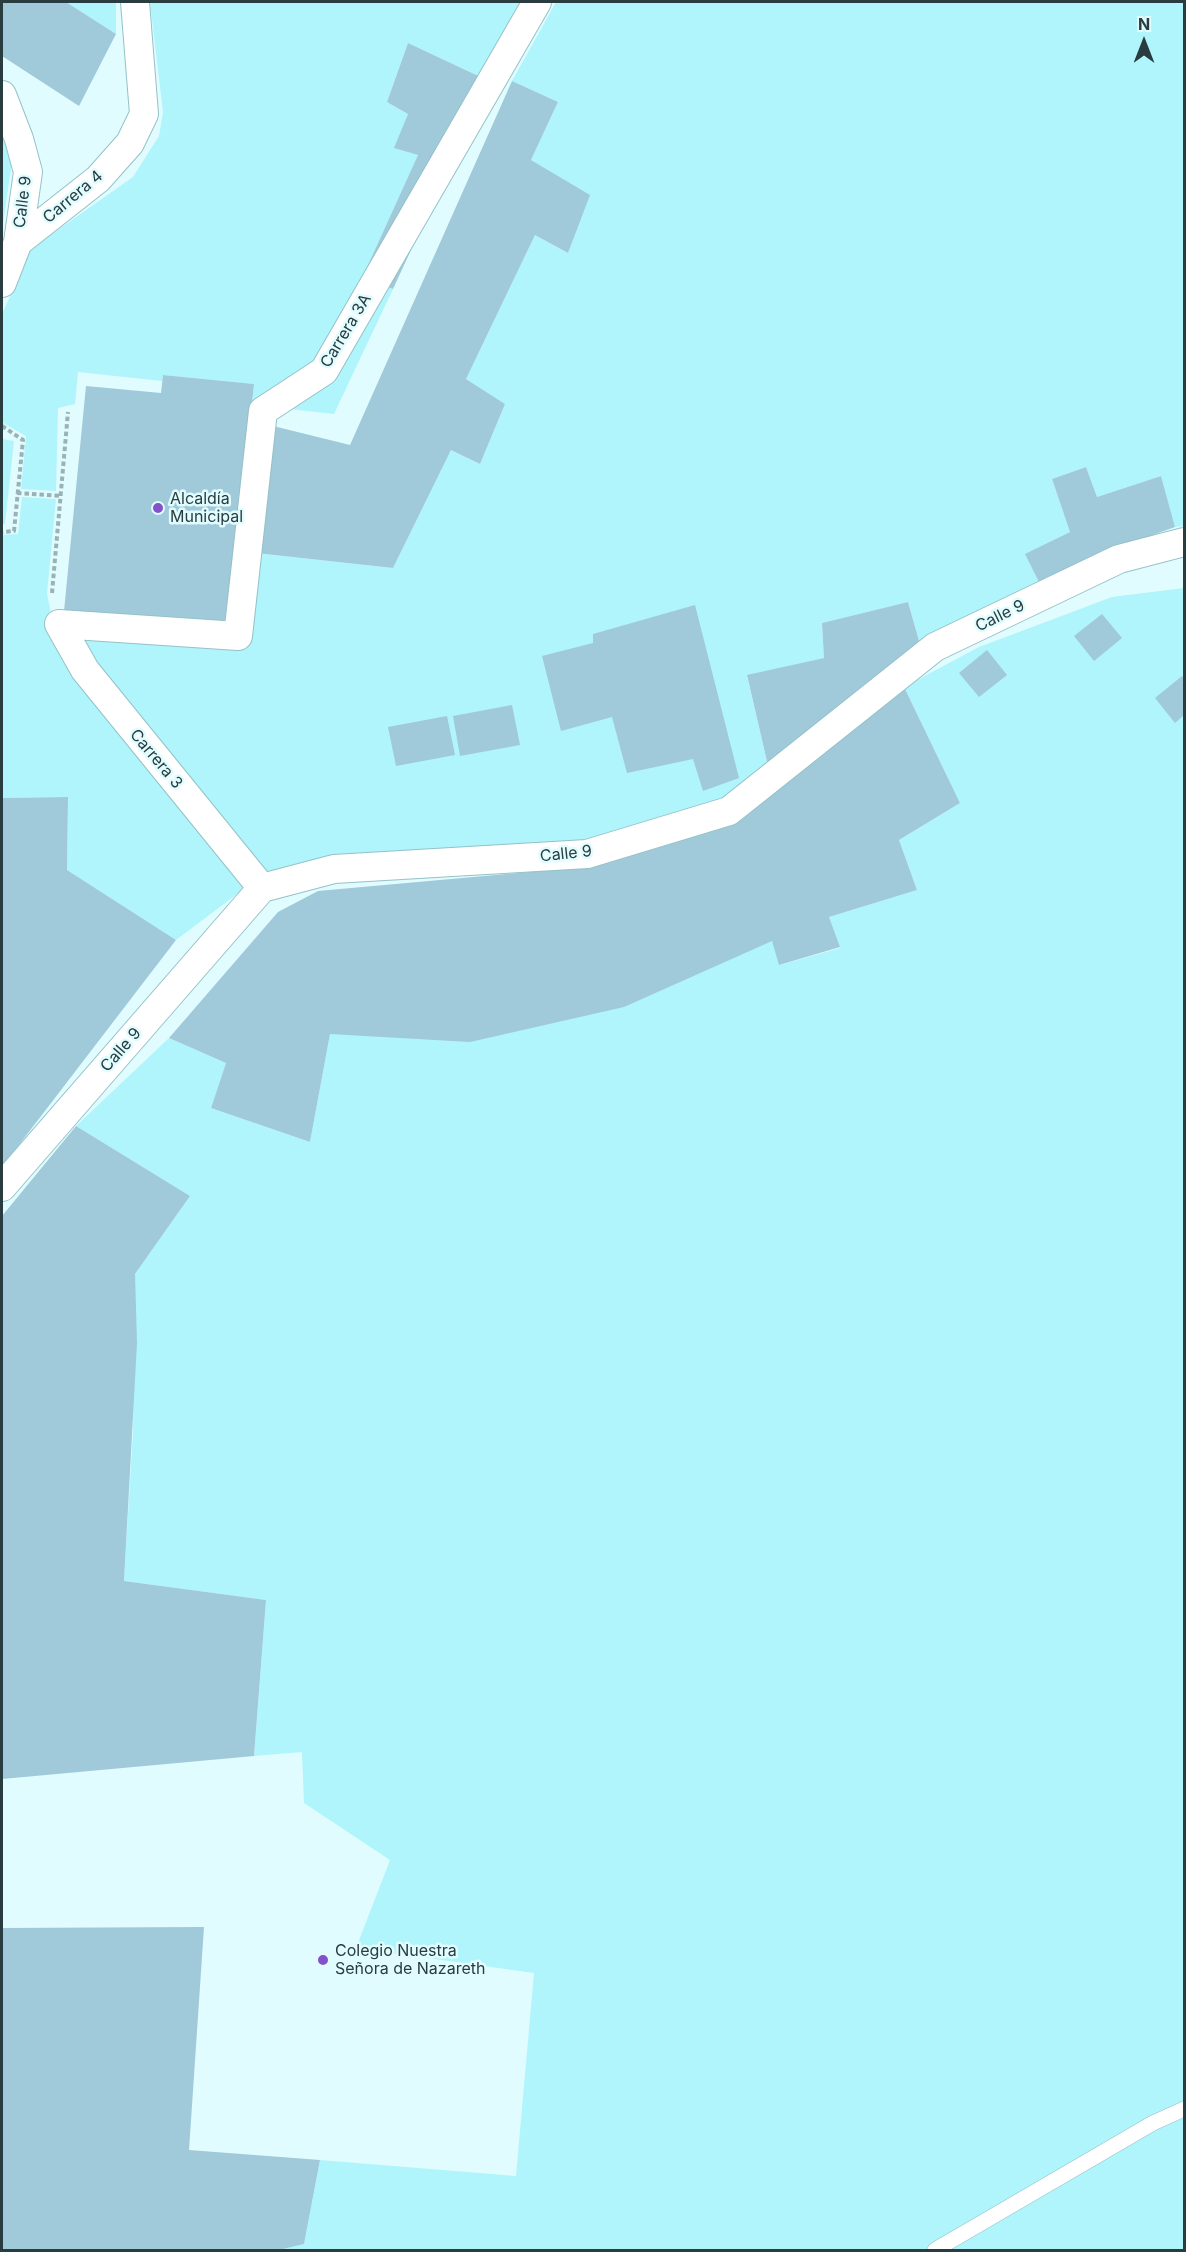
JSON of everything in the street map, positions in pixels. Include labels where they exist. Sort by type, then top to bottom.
[{"type":"street","name":"Carrera 4","points":[[18,242],[98,179],[130,143],[144,114],[135,2]]},
{"type":"street","name":"Carrera 3A","points":[[59,624],[238,636],[263,411],[324,371],[537,2]]},
{"type":"street","name":"Calle 9","points":[[2,95],[19,139],[28,172],[18,242]]},
{"type":"street","points":[[2,283],[18,242]]},
{"type":"street","name":"Calle 9","points":[[2,1187],[262,888],[334,869],[587,854],[729,811],[935,647],[1119,559],[1185,542]]},
{"type":"street","name":"Carrera 3","points":[[59,624],[85,670],[262,888]]},
{"type":"lane","points":[[934,2250],[1153,2123],[1185,2109]]},
{"type":"path","points":[[59,624],[52,594],[68,412]]},
{"type":"path","points":[[2,426],[23,440],[14,531],[2,532]]},
{"type":"path","points":[[17,493],[61,496]]},
{"type":"shaded area","points":[[66,2],[116,2],[116,34]]},
{"type":"shaded area","points":[[150,2],[531,2],[489,81],[408,43],[387,102],[408,114],[395,148],[418,155],[363,276],[393,289],[334,414],[252,405],[254,384],[163,375],[162,381],[78,372],[75,404],[58,408],[56,491],[21,489],[26,436],[3,423],[2,416],[2,314],[32,248],[133,177],[159,136],[163,112]]},
{"type":"shaded area","points":[[556,2],[1184,2],[1184,526],[1175,527],[1161,476],[1097,497],[1086,467],[1052,479],[1070,532],[1026,554],[1039,582],[919,641],[908,602],[822,623],[824,658],[747,676],[769,770],[726,805],[585,848],[266,878],[96,671],[74,631],[256,553],[393,568],[451,450],[480,464],[505,404],[466,379],[535,235],[568,253],[589,195],[531,160],[558,102],[512,81]]},
{"type":"shaded area","points":[[2,128],[13,155],[2,230]]},
{"type":"shaded area","points":[[2,439],[14,441],[5,524],[2,524]]},
{"type":"shaded area","points":[[22,497],[56,499],[47,594],[55,634],[249,885],[176,940],[67,870],[68,797],[2,798],[2,535],[18,534]]},
{"type":"shaded area","points":[[1184,588],[1184,2250],[279,2250],[304,2244],[320,2160],[516,2176],[534,1973],[356,1948],[390,1860],[304,1803],[302,1752],[254,1756],[266,1600],[124,1581],[133,1431],[135,1274],[190,1196],[76,1126],[169,1038],[226,1063],[211,1108],[310,1142],[330,1034],[772,941],[780,965],[840,948],[829,917],[917,890],[899,840],[960,803],[904,687],[979,647],[1112,597]]},
{"type":"building","points":[[2,2],[66,2],[116,34],[79,106],[2,56]]},
{"type":"building","points":[[408,43],[489,81],[393,289],[363,276],[418,155],[394,148],[408,114],[387,102]]},
{"type":"building","points":[[512,81],[558,102],[531,160],[590,195],[568,253],[535,235],[466,379],[505,404],[480,464],[451,450],[393,568],[256,553],[273,426],[350,445]]},
{"type":"building","name":"Alcaldía Municipal","points":[[163,375],[254,384],[229,627],[64,611],[86,386],[161,393]]},
{"type":"building","points":[[1086,467],[1097,497],[1161,476],[1175,527],[1116,548],[1039,582],[1025,554],[1070,532],[1052,479]]},
{"type":"building","points":[[908,602],[919,641],[769,770],[747,675],[824,658],[822,623]]},
{"type":"building","points":[[695,605],[739,778],[703,791],[693,759],[627,773],[612,717],[561,731],[542,656],[593,643],[593,634]]},
{"type":"building","points":[[1102,614],[1122,638],[1094,661],[1074,636]]},
{"type":"building","points":[[987,650],[1007,675],[979,697],[959,673]]},
{"type":"building","points":[[1182,676],[1184,679],[1184,715],[1175,723],[1155,698]]},
{"type":"building","points":[[904,687],[960,803],[899,840],[917,890],[829,917],[840,947],[779,965],[772,941],[624,1007],[470,1042],[330,1034],[310,1142],[211,1108],[226,1063],[169,1038],[278,912],[318,891],[584,867],[738,821]]},
{"type":"building","points":[[512,705],[520,745],[460,756],[453,716]]},
{"type":"building","points":[[447,716],[455,755],[396,766],[388,727]]},
{"type":"building","points":[[68,797],[67,870],[176,940],[2,1167],[2,798]]},
{"type":"building","points":[[76,1126],[190,1196],[135,1274],[137,1343],[124,1581],[266,1600],[254,1756],[2,1779],[2,1216]]},
{"type":"building","points":[[204,1927],[189,2150],[320,2160],[304,2244],[279,2250],[2,2250],[2,1928]]},
{"type":"place","name":"Alcaldía Municipal","points":[[158,508]]},
{"type":"place","name":"Colegio Nuestra Señora de Nazareth","points":[[323,1960]]}]
